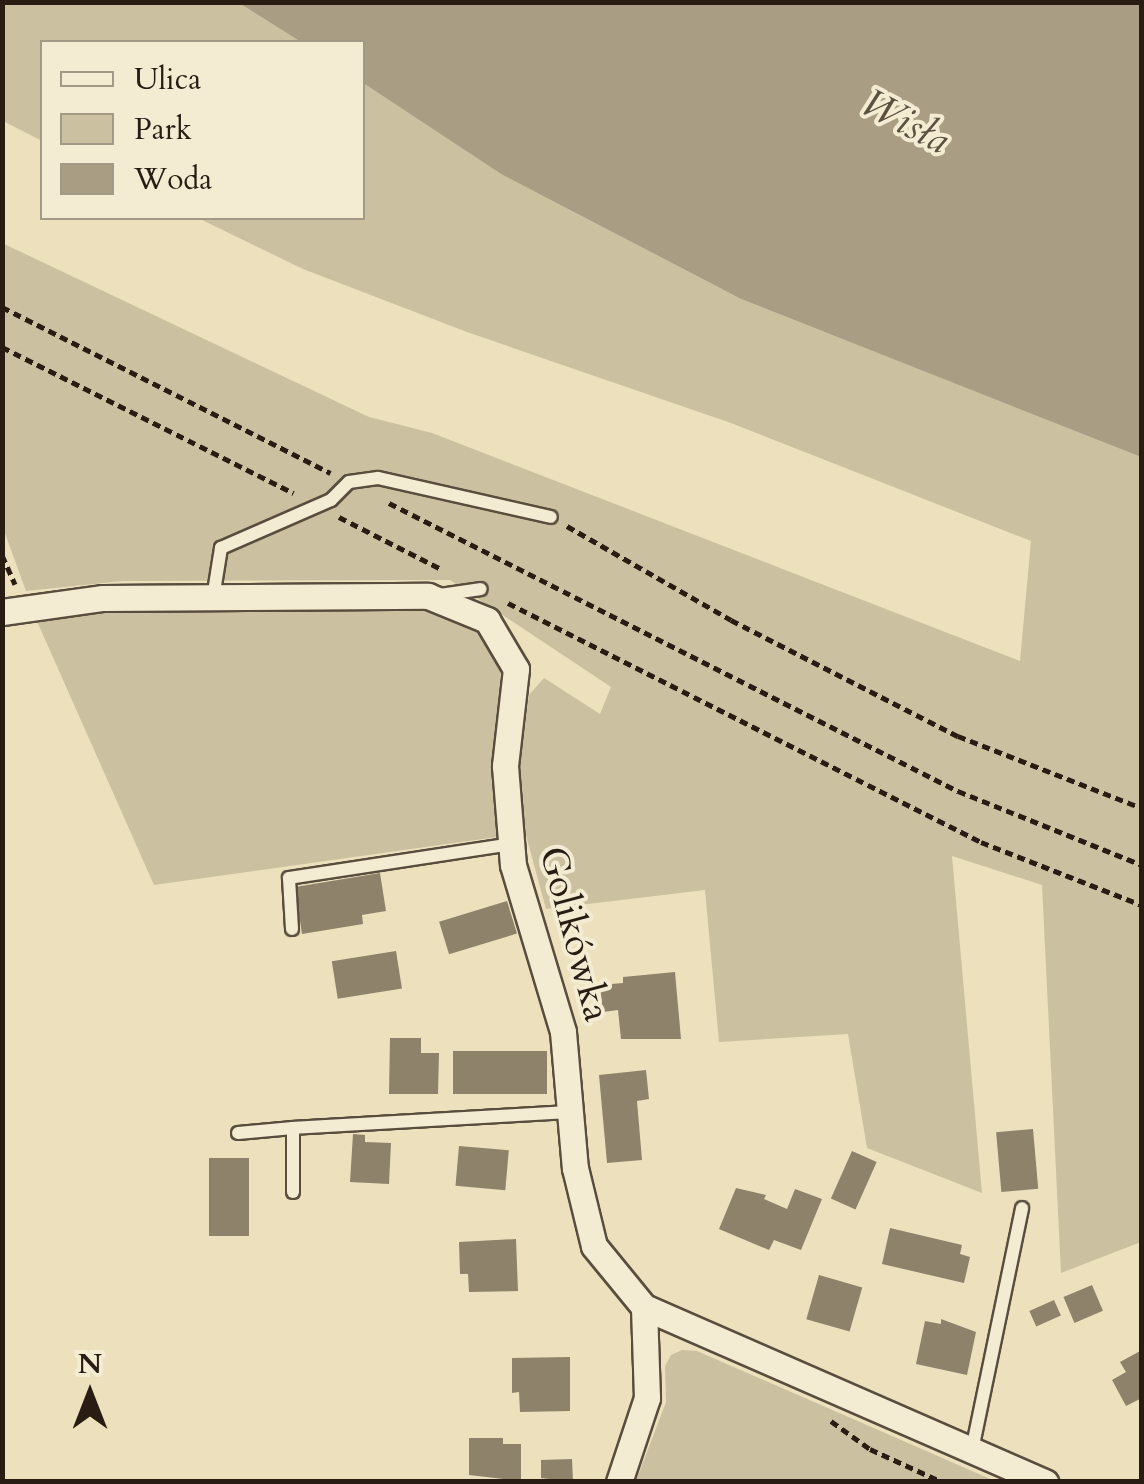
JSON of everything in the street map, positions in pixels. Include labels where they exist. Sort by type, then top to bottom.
[{"type":"street","name":"Golikówka","points":[[2,612],[103,598],[428,596],[487,620],[516,669],[505,766],[513,865],[563,1032],[573,1112],[574,1168],[594,1246],[644,1307],[1045,1482]]},
{"type":"street","points":[[619,1482],[647,1398],[644,1307]]},
{"type":"lane","points":[[212,598],[221,548],[318,506],[349,482],[378,478],[551,517]]},
{"type":"lane","points":[[428,596],[481,589]]},
{"type":"lane","points":[[292,929],[290,878],[511,844]]},
{"type":"lane","points":[[238,1133],[573,1112]]},
{"type":"lane","points":[[293,1128],[293,1192]]},
{"type":"lane","points":[[972,1450],[1022,1208]]},
{"type":"path","points":[[2,307],[958,790],[1142,865]]},
{"type":"path","points":[[2,347],[982,842],[1142,905]]},
{"type":"path","points":[[551,517],[731,620],[958,736],[1142,808]]},
{"type":"path","points":[[816,1382],[813,1400],[818,1411],[870,1449],[942,1482]]},
{"type":"green space","points":[[2,3],[239,3],[298,40],[40,40],[40,140],[3,121]]},
{"type":"green space","points":[[365,84],[501,174],[741,299],[1141,457],[1141,1242],[1061,1273],[1042,885],[952,856],[982,1193],[867,1148],[848,1034],[719,1042],[705,890],[546,909],[523,824],[520,763],[529,695],[544,678],[600,714],[611,687],[450,580],[123,581],[26,591],[3,528],[2,243],[369,417],[432,433],[1020,661],[1031,541],[731,423],[467,332],[303,269],[202,220],[365,220]]},
{"type":"green space","points":[[410,607],[443,613],[474,627],[494,648],[501,669],[498,750],[504,836],[154,885],[36,619],[103,609]]},
{"type":"green space","points":[[682,1350],[697,1351],[995,1481],[636,1481],[666,1402],[665,1366],[671,1355]]},
{"type":"water","name":"Wisła","points":[[239,3],[1141,3],[1141,457],[741,299],[501,174],[365,84],[365,40],[298,40]]},
{"type":"building","points":[[380,873],[386,911],[362,915],[363,924],[302,934],[295,887]]},
{"type":"building","points":[[507,901],[517,934],[449,954],[439,922]]},
{"type":"building","points":[[396,951],[402,989],[338,999],[332,961]]},
{"type":"building","points":[[675,972],[681,1039],[621,1039],[618,1010],[603,1012],[600,985],[623,983],[623,977]]},
{"type":"building","points":[[390,1038],[421,1038],[421,1053],[439,1053],[438,1094],[389,1094]]},
{"type":"building","points":[[453,1051],[547,1051],[547,1094],[453,1094]]},
{"type":"building","points":[[646,1070],[649,1099],[637,1101],[642,1160],[607,1163],[599,1075]]},
{"type":"building","points":[[1033,1129],[1038,1189],[1001,1192],[996,1132]]},
{"type":"building","points":[[353,1134],[365,1135],[365,1142],[391,1143],[389,1184],[350,1182]]},
{"type":"building","points":[[459,1146],[509,1150],[505,1190],[456,1186]]},
{"type":"building","points":[[852,1151],[877,1162],[856,1209],[831,1199]]},
{"type":"building","points":[[209,1158],[249,1158],[249,1236],[209,1236]]},
{"type":"building","points":[[736,1188],[766,1195],[764,1199],[787,1209],[795,1189],[822,1199],[801,1250],[774,1240],[769,1250],[719,1229]]},
{"type":"building","points":[[890,1228],[962,1245],[960,1254],[970,1257],[964,1283],[882,1264]]},
{"type":"building","points":[[516,1239],[518,1291],[469,1292],[468,1274],[460,1274],[459,1242]]},
{"type":"building","points":[[819,1275],[862,1287],[850,1332],[806,1319]]},
{"type":"building","points":[[1092,1285],[1103,1311],[1074,1323],[1063,1297]]},
{"type":"building","points":[[1054,1300],[1061,1316],[1036,1327],[1029,1311]]},
{"type":"building","points":[[941,1319],[976,1332],[967,1375],[916,1364],[925,1321],[941,1324]]},
{"type":"building","points":[[1142,1350],[1142,1398],[1126,1406],[1112,1380],[1126,1372],[1120,1362]]},
{"type":"building","points":[[570,1357],[570,1411],[520,1412],[519,1392],[512,1393],[512,1358]]},
{"type":"building","points":[[469,1438],[503,1438],[503,1444],[521,1444],[521,1481],[469,1475]]},
{"type":"building","points":[[572,1459],[573,1482],[541,1478],[541,1460]]}]
